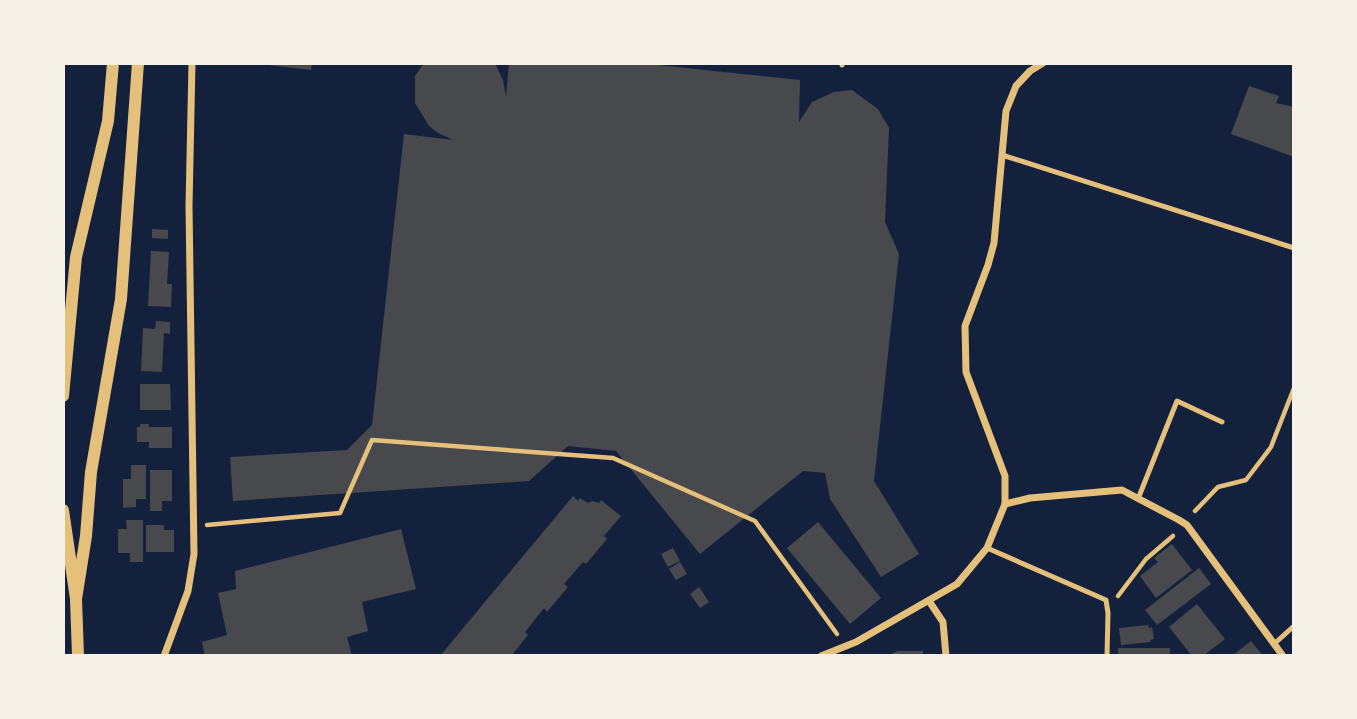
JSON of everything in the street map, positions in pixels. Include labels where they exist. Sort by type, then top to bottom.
[{"type":"street","points":[[63,396],[76,257],[108,121],[113,63]]},
{"type":"street","points":[[76,599],[86,536],[91,472],[121,299],[138,63]]},
{"type":"street","points":[[163,656],[188,591],[194,554],[189,206],[192,63]]},
{"type":"street","points":[[821,656],[856,642],[957,584],[987,548],[1005,504],[1004,476],[966,372],[965,326],[988,265],[993,243],[1006,111],[1016,86],[1030,71],[1043,63]]},
{"type":"street","points":[[1005,504],[1030,498],[1122,490],[1186,525],[1283,656]]},
{"type":"street","points":[[63,510],[76,599],[78,656]]},
{"type":"street","points":[[929,601],[943,622],[946,656]]},
{"type":"lane","points":[[1002,155],[1294,248]]},
{"type":"lane","points":[[1138,499],[1177,401],[1222,422]]},
{"type":"lane","points":[[987,548],[1106,600],[1107,656]]},
{"type":"lane","points":[[1274,644],[1294,626]]},
{"type":"path","points":[[1107,606],[1120,595],[1146,559],[1186,525],[1189,516],[1218,487],[1246,480],[1271,447],[1294,388]]},
{"type":"path","points":[[207,525],[340,513],[372,440],[612,458],[755,521],[840,638]]},
{"type":"building","points":[[268,63],[312,63],[311,70]]},
{"type":"building","points":[[424,63],[495,63],[503,80],[506,96],[509,63],[639,63],[800,80],[799,122],[812,102],[834,92],[852,90],[878,109],[889,128],[885,222],[899,254],[874,481],[919,554],[881,577],[830,499],[825,473],[803,471],[700,554],[616,451],[568,446],[529,481],[233,501],[230,457],[347,450],[372,425],[404,134],[453,140],[429,126],[415,103],[415,76]]},
{"type":"building","points":[[1249,86],[1279,96],[1276,103],[1294,107],[1294,157],[1231,134]]},
{"type":"building","points":[[152,229],[168,230],[168,239],[152,238]]},
{"type":"building","points":[[151,251],[169,252],[167,284],[172,284],[171,307],[148,306]]},
{"type":"building","points":[[156,321],[170,322],[170,334],[164,333],[162,372],[141,371],[143,328],[155,329]]},
{"type":"building","points":[[140,384],[170,384],[171,410],[140,410]]},
{"type":"building","points":[[140,424],[149,424],[149,427],[172,427],[172,448],[149,448],[149,442],[137,442],[137,427],[140,427]]},
{"type":"building","points":[[131,465],[146,465],[146,499],[136,499],[136,507],[123,508],[123,479],[131,479]]},
{"type":"building","points":[[150,470],[172,470],[172,501],[162,501],[162,511],[150,511]]},
{"type":"building","points":[[573,496],[578,501],[580,498],[588,503],[599,503],[601,500],[621,516],[604,536],[607,539],[564,584],[568,587],[547,612],[544,608],[525,632],[528,635],[511,656],[440,656]]},
{"type":"building","points":[[126,520],[143,520],[143,562],[130,562],[130,553],[118,553],[118,529],[127,529]]},
{"type":"building","points":[[818,522],[881,598],[850,624],[787,548]]},
{"type":"building","points":[[146,525],[164,525],[164,530],[174,530],[174,552],[146,552]]},
{"type":"building","points":[[401,529],[416,589],[362,602],[368,631],[347,637],[352,656],[205,656],[202,642],[227,635],[218,593],[236,589],[235,571]]},
{"type":"building","points":[[1172,544],[1192,570],[1156,598],[1140,576],[1158,562],[1154,558]]},
{"type":"building","points":[[673,548],[680,561],[668,567],[661,554]]},
{"type":"building","points":[[680,562],[687,574],[676,580],[669,569]]},
{"type":"building","points":[[1199,568],[1211,584],[1157,625],[1145,610]]},
{"type":"building","points":[[699,587],[709,602],[700,608],[690,594]]},
{"type":"building","points":[[1197,604],[1225,639],[1203,656],[1192,656],[1169,627]]},
{"type":"building","points":[[1148,625],[1149,628],[1152,627],[1154,639],[1150,640],[1151,642],[1121,645],[1119,628]]},
{"type":"building","points":[[1251,641],[1263,656],[1232,656]]},
{"type":"building","points":[[1118,648],[1170,648],[1170,656],[1118,656]]},
{"type":"building","points":[[898,651],[923,651],[923,656],[886,656]]}]
